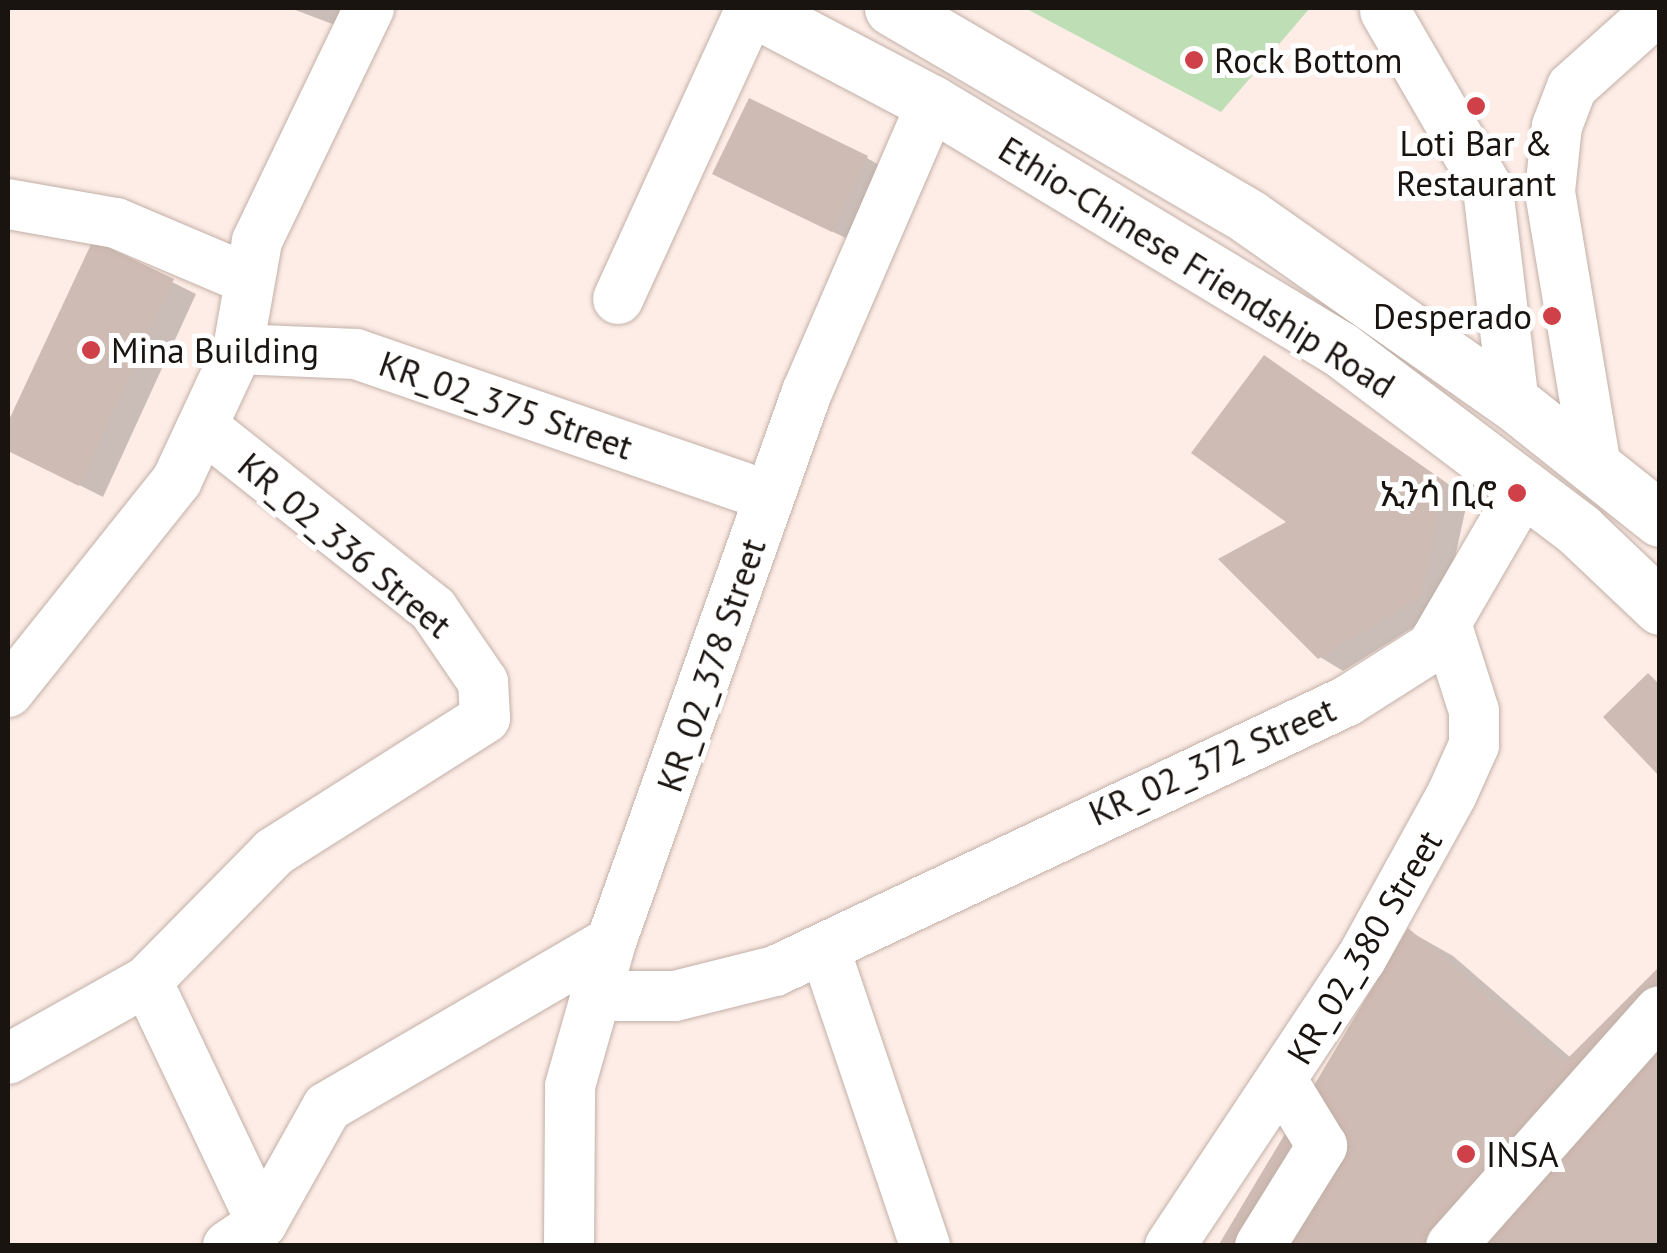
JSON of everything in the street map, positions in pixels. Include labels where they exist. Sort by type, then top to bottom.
[{"type":"main road","name":"Ethio-Chinese Friendship Road","points":[[751,8],[932,103],[1340,349],[1524,489],[1660,606]]},
{"type":"main road","name":"Ethio-Chinese Friendship Road","points":[[892,8],[1249,217],[1514,403],[1660,520]]},
{"type":"street","points":[[11,684],[177,480],[238,349],[257,240],[369,8]]},
{"type":"street","points":[[618,299],[751,8]]},
{"type":"street","points":[[1596,467],[1550,191],[1556,126],[1572,87],[1660,8]]},
{"type":"street","points":[[1385,11],[1488,189],[1514,403]]},
{"type":"street","name":"KR_02_378 Street","points":[[569,1246],[570,1086],[611,942],[768,496],[932,103]]},
{"type":"street","points":[[8,204],[116,223],[248,280]]},
{"type":"street","name":"KR_02_375 Street","points":[[238,349],[356,354],[768,496]]},
{"type":"street","name":"KR_02_336 Street","points":[[147,981],[274,852],[485,718],[476,668],[432,610],[203,428]]},
{"type":"street","name":"KR_02_372 Street","points":[[596,996],[722,988],[825,950],[1089,815],[1347,701],[1412,664],[1446,623],[1524,489]]},
{"type":"street","name":"KR_02_380 Street","points":[[1170,1246],[1283,1082],[1420,858],[1474,745],[1469,686],[1446,623]]},
{"type":"street","points":[[245,1234],[327,1107],[611,942]]},
{"type":"street","points":[[825,950],[925,1246]]},
{"type":"street","points":[[8,1059],[147,981],[245,1234]]},
{"type":"street","points":[[1451,1246],[1660,1010]]},
{"type":"street","points":[[1260,1246],[1322,1146],[1283,1082]]},
{"type":"green space","name":"Rock Bottom","points":[[1025,8],[1310,8],[1221,112]]},
{"type":"building","points":[[749,98],[868,156],[832,232],[712,174]]},
{"type":"building","name":"Mina Building","points":[[93,240],[174,279],[79,486],[8,451],[8,422]]},
{"type":"building","points":[[1264,355],[1445,482],[1421,596],[1318,659],[1218,559],[1286,522],[1191,453]]},
{"type":"building","points":[[1648,673],[1660,685],[1660,777],[1603,717]]},
{"type":"building","name":"INSA","points":[[1408,928],[1564,1062],[1660,966],[1660,1246],[1218,1246]]},
{"type":"place","name":"Rock Bottom","points":[[1194,60]]},
{"type":"place","name":"Loti Bar & Restaurant","points":[[1476,106]]},
{"type":"place","name":"Desperado","points":[[1552,316]]},
{"type":"place","name":"Mina Building","points":[[91,350]]},
{"type":"place","name":"ኢንሳ ቢሮ","points":[[1517,493]]},
{"type":"place","name":"INSA","points":[[1466,1154]]}]
